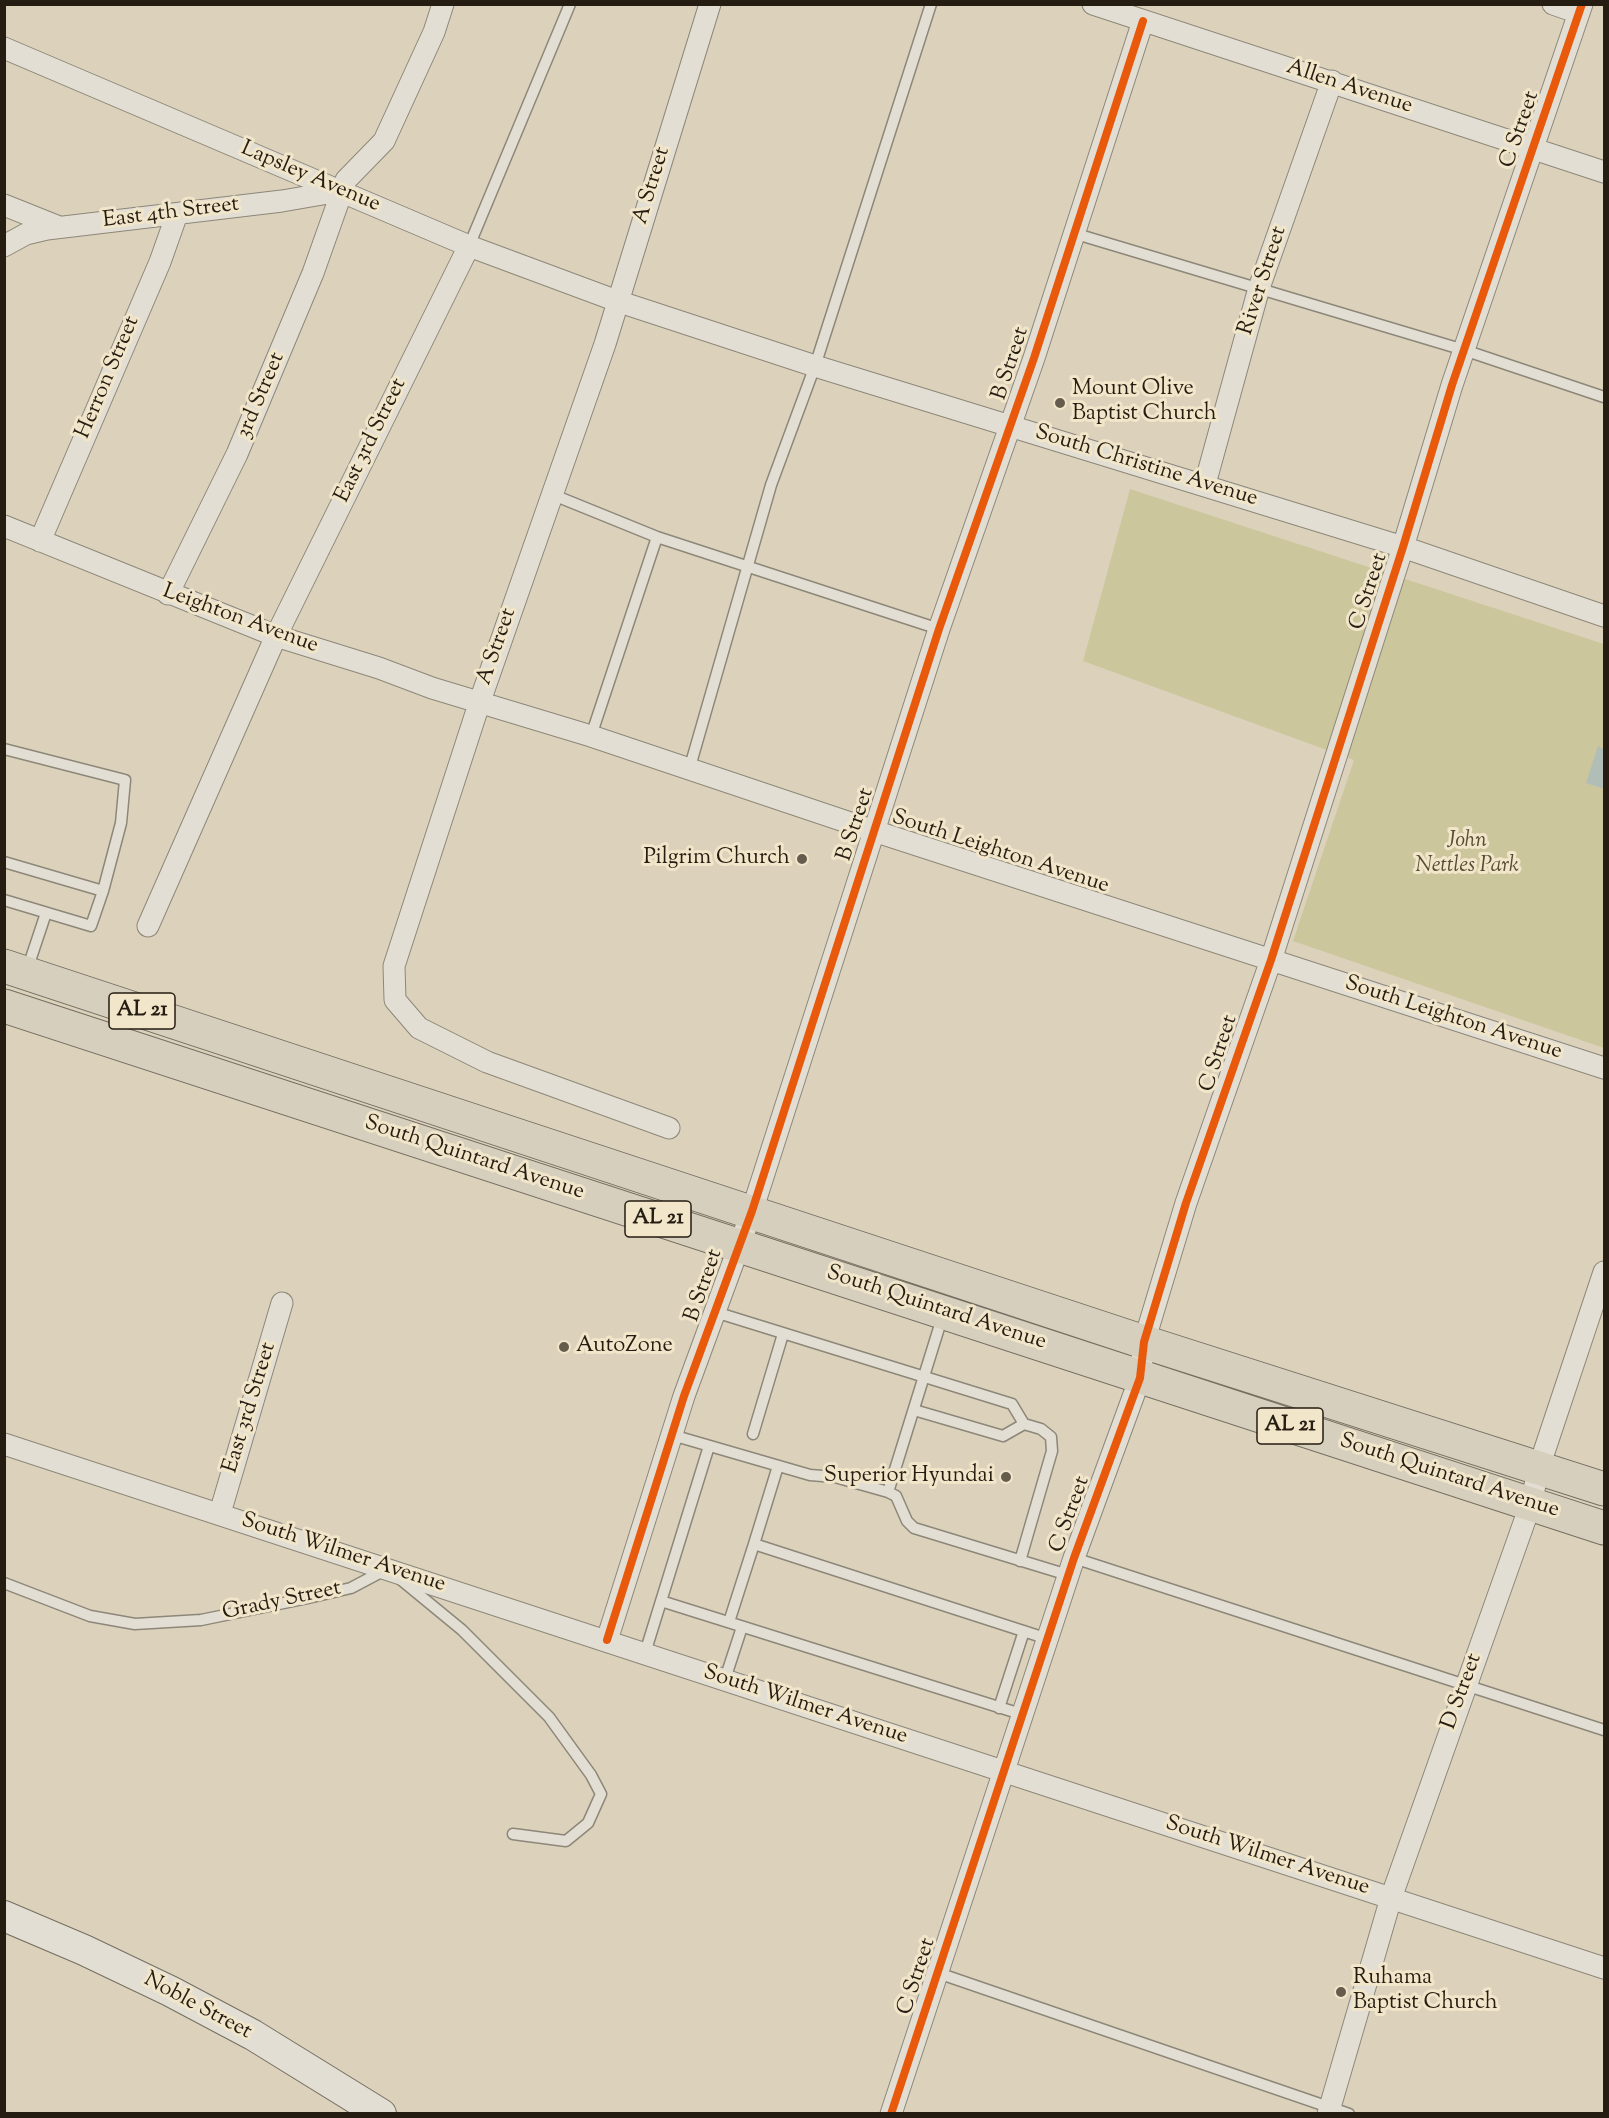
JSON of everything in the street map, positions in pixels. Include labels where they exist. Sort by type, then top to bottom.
[{"type":"highway","name":"South Quintard Avenue","points":[[15,969],[1144,1342],[1605,1489]]},
{"type":"highway","name":"South Quintard Avenue","points":[[4,1006],[737,1247],[944,1312],[1140,1378],[1605,1528]]},
{"type":"main road","name":"Noble Street","points":[[4,1916],[84,1950],[170,1991],[253,2036],[381,2114]]},
{"type":"street","name":"3rd Street","points":[[168,594],[237,454],[313,273],[346,180],[384,141],[434,32],[443,4]]},
{"type":"street","name":"A Street","points":[[669,1128],[487,1062],[419,1028],[395,1000],[394,966],[480,701],[605,344],[711,4]]},
{"type":"street","name":"Allen Avenue","points":[[1093,4],[1230,51],[1332,81],[1605,172]]},
{"type":"street","points":[[1554,4],[1580,9]]},
{"type":"street","name":"C Street","points":[[891,2114],[1006,1772],[1071,1567],[1140,1378],[1144,1342],[1186,1203],[1270,960],[1464,350],[1580,9]]},
{"type":"street","name":"B Street","points":[[607,1640],[672,1435],[737,1247],[752,1211],[939,629],[1011,426],[1143,21]]},
{"type":"street","name":"Lapsley Avenue","points":[[4,48],[469,246],[617,302]]},
{"type":"street","name":"River Street","points":[[1205,484],[1259,288],[1332,81]]},
{"type":"street","name":"East 4th Street","points":[[4,246],[26,234],[60,228],[341,191]]},
{"type":"street","points":[[4,205],[60,228]]},
{"type":"street","name":"Herron Street","points":[[40,541],[160,262],[177,214]]},
{"type":"street","name":"East 3rd Street","points":[[148,926],[276,636],[469,246]]},
{"type":"street","name":"South Christine Avenue","points":[[617,302],[815,366],[1205,484],[1403,547],[1605,616]]},
{"type":"street","name":"Leighton Avenue","points":[[4,526],[276,636],[379,668],[432,688],[480,701]]},
{"type":"street","name":"South Leighton Avenue","points":[[480,701],[1605,1068]]},
{"type":"street","name":"D Street","points":[[1336,2111],[1391,1898],[1531,1503],[1539,1467],[1603,1280]]},
{"type":"street","name":"East 3rd Street","points":[[220,1514],[282,1303]]},
{"type":"street","name":"South Wilmer Avenue","points":[[4,1444],[1605,1968]]},
{"type":"lane","points":[[469,246],[570,4]]},
{"type":"lane","points":[[689,770],[771,485],[815,366],[931,4]]},
{"type":"lane","points":[[1073,233],[1464,350],[1605,397]]},
{"type":"lane","points":[[551,494],[657,537],[939,629]]},
{"type":"lane","points":[[591,736],[657,537]]},
{"type":"lane","points":[[4,749],[125,780],[121,823],[91,926],[4,900]]},
{"type":"lane","points":[[4,862],[102,891]]},
{"type":"lane","points":[[15,969],[46,913]]},
{"type":"lane","points":[[715,1312],[783,1335],[1012,1404],[1024,1424],[1041,1429],[1051,1437],[1053,1451],[1020,1561]]},
{"type":"lane","points":[[888,1492],[944,1312]]},
{"type":"lane","points":[[753,1434],[783,1335]]},
{"type":"lane","points":[[914,1410],[1004,1436],[1024,1424]]},
{"type":"lane","points":[[672,1435],[778,1466],[888,1492],[896,1496],[907,1521],[914,1528],[1020,1561],[1071,1567],[1466,1683],[1605,1730]]},
{"type":"lane","points":[[645,1653],[709,1446]]},
{"type":"lane","points":[[729,1622],[778,1466]]},
{"type":"lane","points":[[754,1545],[1048,1639]]},
{"type":"lane","points":[[387,1569],[462,1630],[549,1717],[591,1775],[601,1794],[588,1823],[566,1841],[513,1834]]},
{"type":"lane","name":"Grady Street","points":[[4,1583],[90,1616],[135,1624],[201,1620],[308,1598],[351,1587],[387,1569]]},
{"type":"lane","points":[[661,1601],[1024,1715]]},
{"type":"lane","points":[[725,1679],[742,1626]]},
{"type":"lane","points":[[999,1708],[1024,1631]]},
{"type":"lane","points":[[938,1973],[1336,2111]]},
{"type":"green space","name":"John Nettles Park","points":[[1130,489],[1604,644],[1604,1048],[1293,941],[1354,760],[1083,661]]},
{"type":"shaded area","points":[[1598,746],[1604,749],[1604,789],[1586,783]]},
{"type":"cycle path","points":[[891,2114],[1074,1558],[1140,1378],[1144,1342],[1186,1203],[1271,960],[1403,547],[1452,385],[1582,4]]},
{"type":"cycle path","points":[[607,1640],[684,1396],[752,1211],[939,629],[1034,358],[1143,21]]},
{"type":"place","name":"Mount Olive Baptist Church","points":[[1060,403]]},
{"type":"place","name":"Pilgrim Church","points":[[802,859]]},
{"type":"place","name":"AutoZone","points":[[564,1347]]},
{"type":"place","name":"Superior Hyundai","points":[[1006,1477]]},
{"type":"place","name":"Ruhama Baptist Church","points":[[1341,1992]]}]
